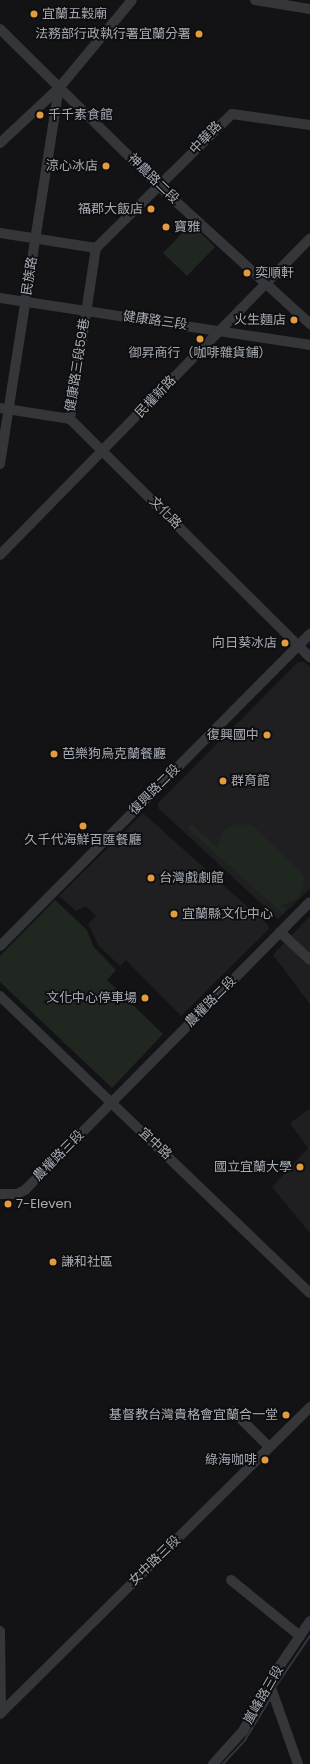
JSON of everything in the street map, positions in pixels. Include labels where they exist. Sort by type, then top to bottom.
[{"type":"street","points":[[0,142],[59,88],[132,0]]},
{"type":"street","points":[[255,0],[310,9]]},
{"type":"street","name":"神農路二段","points":[[0,29],[159,186],[310,324]]},
{"type":"street","name":"民族路","points":[[0,464],[5,409],[26,302],[59,88]]},
{"type":"street","name":"中華路","points":[[159,186],[232,114],[310,125]]},
{"type":"street","points":[[0,233],[96,248],[159,186]]},
{"type":"street","name":"民權新路","points":[[0,555],[267,284],[310,238]]},
{"type":"street","name":"健康路三段59巷","points":[[70,419],[96,248]]},
{"type":"street","name":"健康路三段","points":[[0,298],[310,345]]},
{"type":"street","points":[[5,409],[70,419]]},
{"type":"street","name":"文化路","points":[[70,419],[310,658]]},
{"type":"street","name":"復興路二段","points":[[0,946],[310,634]]},
{"type":"street","name":"農權路二段","points":[[112,1103],[310,902]]},
{"type":"street","points":[[280,932],[310,960]]},
{"type":"street","name":"宜中路","points":[[0,996],[310,1293]]},
{"type":"street","name":"農權路三段","points":[[0,1194],[17,1194],[26,1190],[112,1103]]},
{"type":"street","name":"女中路三段","points":[[0,1713],[310,1407]]},
{"type":"street","points":[[234,1411],[269,1447]]},
{"type":"street","points":[[231,1580],[300,1636]]},
{"type":"street","name":"嵐峰路三段","points":[[213,1764],[243,1731],[310,1621]]},
{"type":"street","points":[[0,1631],[0,1713]]},
{"type":"street","points":[[270,1685],[298,1764]]},
{"type":"shaded area","points":[[191,224],[215,247],[187,276],[163,253]]},
{"type":"shaded area","name":"復興國中","points":[[298,662],[304,662],[310,667],[310,889],[278,919],[158,808],[158,803]]},
{"type":"shaded area","name":"宜蘭縣文化中心","points":[[143,813],[268,925],[269,929],[181,1016],[126,960],[120,966],[99,946],[88,924],[96,916],[86,906],[76,911],[59,896]]},
{"type":"shaded area","points":[[192,824],[218,848],[221,836],[226,828],[236,824],[252,825],[303,875],[304,885],[297,899],[281,905],[286,910],[282,913],[188,829]]},
{"type":"shaded area","points":[[55,900],[87,930],[93,946],[116,970],[107,980],[163,1034],[112,1088],[0,982],[0,956]]},
{"type":"shaded area","points":[[310,916],[310,1004],[273,955]]},
{"type":"shaded area","name":"國立宜蘭大學","points":[[309,1109],[310,1233],[272,1187],[308,1148],[290,1123]]},
{"type":"waterway","points":[[276,1686],[310,1636]]},
{"type":"waterway","points":[[223,1764],[245,1740],[270,1699]]},
{"type":"place","name":"宜蘭五穀廟","points":[[34,14]]},
{"type":"place","name":"法務部行政執行署宜蘭分署","points":[[199,34]]},
{"type":"place","name":"千千素食館","points":[[40,115]]},
{"type":"place","name":"涼心冰店","points":[[106,166]]},
{"type":"place","name":"福郡大飯店","points":[[151,209]]},
{"type":"place","name":"寶雅","points":[[166,227]]},
{"type":"place","name":"奕順軒","points":[[247,273]]},
{"type":"place","name":"火生麵店","points":[[294,320]]},
{"type":"place","name":"御昇商行（咖啡雜貨鋪）","points":[[200,339]]},
{"type":"place","name":"向日葵冰店","points":[[285,643]]},
{"type":"place","name":"復興國中","points":[[267,735]]},
{"type":"place","name":"芭樂狗烏克蘭餐廳","points":[[54,754]]},
{"type":"place","name":"群育館","points":[[223,781]]},
{"type":"place","name":"久千代海鮮百匯餐廳","points":[[83,826]]},
{"type":"place","name":"台灣戲劇館","points":[[151,878]]},
{"type":"place","name":"宜蘭縣文化中心","points":[[174,914]]},
{"type":"place","name":"文化中心停車場","points":[[145,998]]},
{"type":"place","name":"國立宜蘭大學","points":[[300,1167]]},
{"type":"place","name":"7-Eleven","points":[[8,1204]]},
{"type":"place","name":"謙和社區","points":[[53,1262]]},
{"type":"place","name":"基督教台灣貴格會宜蘭合一堂","points":[[286,1415]]},
{"type":"place","name":"綠海咖啡","points":[[265,1460]]}]
